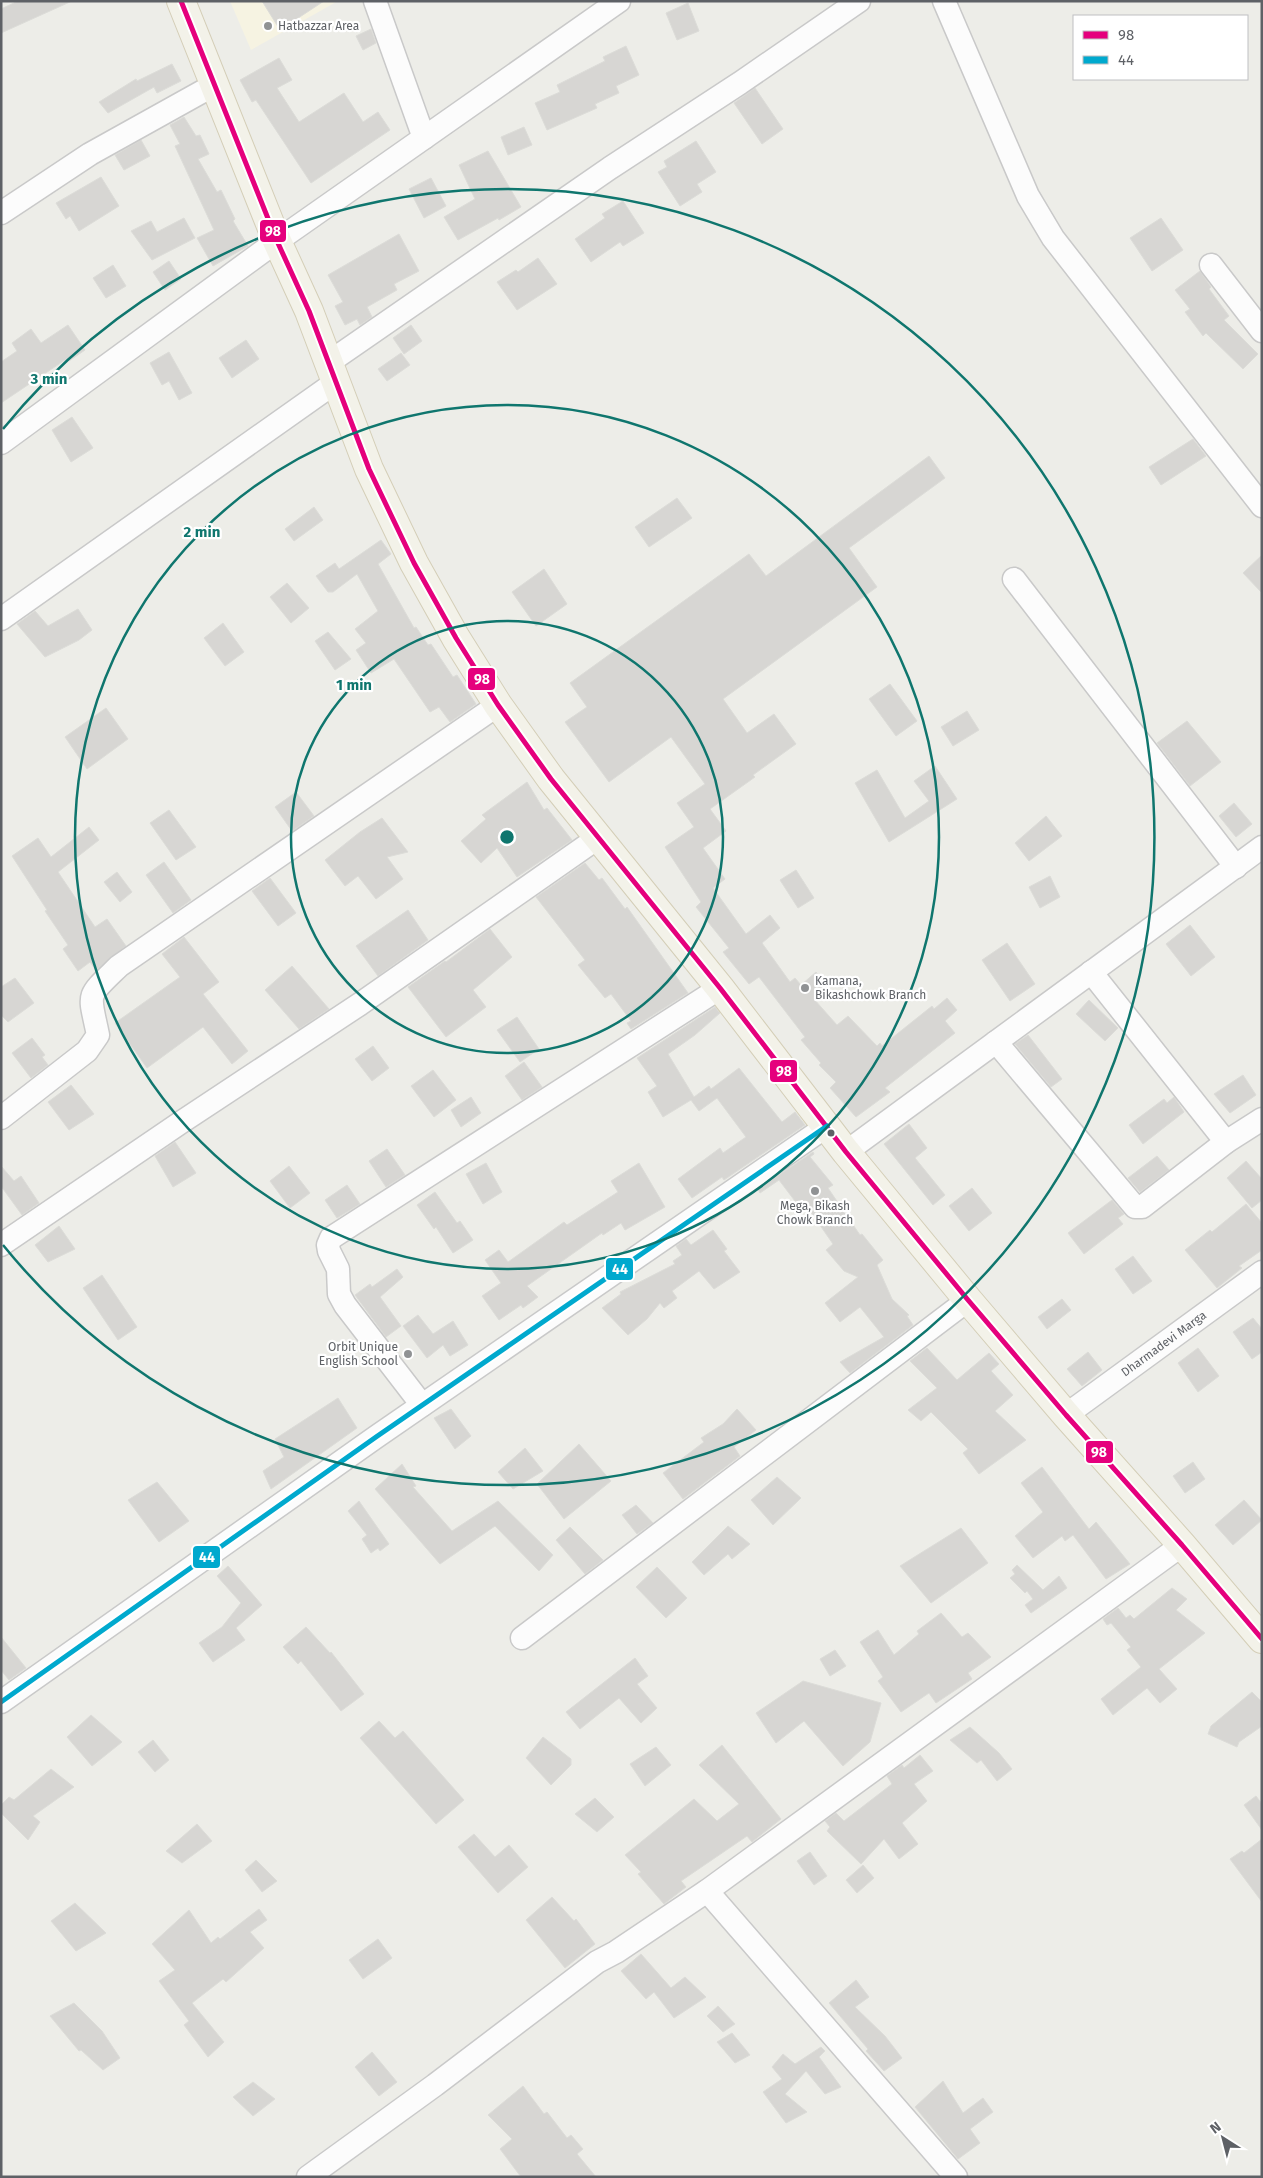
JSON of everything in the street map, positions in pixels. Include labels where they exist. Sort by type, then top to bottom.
[{"type":"main road","points":[[181,1],[277,241],[309,311],[369,469],[414,562],[456,638],[498,705],[551,779],[720,988],[846,1152],[1066,1415],[1182,1545],[1262,1639]]},
{"type":"street","points":[[375,1],[424,138]]},
{"type":"street","points":[[1,443],[277,241],[619,1]]},
{"type":"street","points":[[1,619],[332,372],[610,168],[740,84],[860,1]]},
{"type":"street","points":[[944,1],[1028,196],[1053,238],[1262,506]]},
{"type":"street","points":[[1,213],[90,154],[214,85]]},
{"type":"street","points":[[1211,265],[1262,331]]},
{"type":"street","points":[[1014,579],[1236,866]]},
{"type":"street","points":[[1,1118],[87,1051],[96,1041],[98,1035],[91,1010],[90,998],[97,987],[119,966],[498,705]]},
{"type":"street","points":[[1,1245],[180,1123],[360,1004],[599,837]]},
{"type":"street","points":[[846,1152],[1262,847]]},
{"type":"street","points":[[1091,972],[1226,1142]]},
{"type":"street","points":[[422,1405],[345,1305],[339,1294],[338,1269],[328,1245],[331,1238],[720,988]]},
{"type":"street","points":[[996,1042],[1135,1207],[1142,1207],[1226,1142],[1262,1119]]},
{"type":"street","points":[[1,1702],[422,1405],[827,1126]]},
{"type":"street","name":"Dharmadevi Marga","points":[[1066,1415],[1262,1272]]},
{"type":"street","points":[[522,1638],[968,1300]]},
{"type":"street","points":[[308,2177],[435,2085],[597,1962],[616,1952],[707,1891],[1182,1545]]},
{"type":"street","points":[[707,1891],[956,2177]]},
{"type":"shaded area","name":"Hatbazzar Area","points":[[230,1],[338,1],[251,50]]},
{"type":"building","points":[[18,1],[72,1],[1,33],[1,9]]},
{"type":"building","points":[[262,1],[324,1],[280,30]]},
{"type":"building","points":[[688,3],[699,31],[677,40],[666,13]]},
{"type":"building","points":[[371,29],[376,43],[363,50],[356,36]]},
{"type":"building","points":[[626,46],[639,75],[616,86],[619,93],[595,104],[597,108],[547,130],[535,103],[560,92],[557,85],[605,61],[603,57]]},
{"type":"building","points":[[279,58],[292,80],[277,88],[299,122],[344,93],[363,122],[378,112],[390,130],[311,183],[256,100],[252,102],[240,80]]},
{"type":"building","points":[[172,64],[181,81],[157,93],[154,87],[108,113],[99,102],[136,79],[137,81]]},
{"type":"building","points":[[755,88],[783,129],[762,144],[734,103]]},
{"type":"building","points":[[184,117],[196,136],[200,135],[209,154],[198,159],[217,192],[221,190],[235,219],[233,221],[248,246],[213,266],[197,238],[214,230],[175,146],[180,144],[170,125]]},
{"type":"building","points":[[524,127],[532,145],[508,155],[501,137]]},
{"type":"building","points":[[141,140],[150,156],[124,170],[115,155]]},
{"type":"building","points":[[696,141],[716,172],[697,184],[702,192],[680,206],[658,172],[667,167],[664,161]]},
{"type":"building","points":[[488,151],[521,207],[458,240],[444,217],[475,199],[459,165]]},
{"type":"building","points":[[101,177],[119,206],[79,231],[70,216],[66,219],[56,203]]},
{"type":"building","points":[[431,178],[446,206],[424,218],[409,189]]},
{"type":"building","points":[[623,201],[644,233],[623,246],[620,242],[591,262],[575,239],[605,218],[602,214]]},
{"type":"building","points":[[184,218],[195,238],[152,260],[131,231],[151,221],[157,232]]},
{"type":"building","points":[[1161,218],[1183,250],[1152,271],[1130,238]]},
{"type":"building","points":[[399,234],[419,271],[394,284],[397,290],[367,307],[372,317],[360,325],[357,319],[345,325],[335,306],[343,302],[328,275]]},
{"type":"building","points":[[538,258],[557,284],[517,310],[497,282],[516,270],[518,272]]},
{"type":"building","points":[[169,261],[181,279],[165,290],[153,272]]},
{"type":"building","points":[[113,265],[126,286],[106,298],[93,278]]},
{"type":"building","points":[[1200,271],[1211,287],[1209,289],[1229,316],[1224,320],[1258,354],[1243,369],[1206,333],[1203,336],[1185,312],[1190,309],[1175,290]]},
{"type":"building","points":[[68,325],[85,350],[69,361],[68,358],[1,403],[1,362],[17,351],[12,343],[31,329],[41,343]]},
{"type":"building","points":[[411,325],[422,341],[404,354],[393,338]]},
{"type":"building","points":[[246,340],[259,359],[232,378],[219,358]]},
{"type":"building","points":[[169,352],[192,393],[179,400],[169,381],[162,385],[150,363]]},
{"type":"building","points":[[401,353],[410,365],[387,381],[378,369]]},
{"type":"building","points":[[72,417],[93,448],[71,462],[52,430]]},
{"type":"building","points":[[1193,439],[1206,456],[1161,485],[1149,467]]},
{"type":"building","points":[[929,456],[945,478],[849,548],[877,587],[723,699],[747,733],[774,714],[796,744],[753,775],[755,777],[710,809],[726,831],[703,848],[725,879],[713,888],[746,934],[770,915],[780,928],[762,943],[790,982],[795,978],[801,985],[816,972],[828,987],[814,999],[837,1025],[848,1016],[877,1046],[880,1043],[882,1046],[932,1006],[934,1009],[947,998],[957,1010],[945,1021],[955,1033],[885,1088],[890,1092],[856,1117],[830,1088],[836,1082],[819,1065],[821,1063],[801,1040],[805,1037],[759,977],[749,984],[723,952],[729,948],[696,907],[701,902],[665,847],[694,827],[677,803],[705,784],[671,737],[609,782],[565,722],[587,707],[570,683],[749,554],[766,576]]},
{"type":"building","points":[[677,498],[692,518],[649,547],[635,527]]},
{"type":"building","points":[[314,507],[323,520],[294,541],[285,529]]},
{"type":"building","points":[[381,540],[391,554],[378,564],[414,628],[416,627],[428,645],[431,644],[453,677],[457,675],[476,704],[450,722],[439,707],[430,712],[394,659],[371,673],[356,650],[366,643],[355,629],[378,611],[357,574],[333,592],[328,592],[316,576],[335,563],[339,569]]},
{"type":"building","points":[[1262,555],[1262,593],[1243,573]]},
{"type":"building","points":[[544,569],[567,604],[536,626],[512,592]]},
{"type":"building","points":[[287,583],[309,608],[291,623],[270,597]]},
{"type":"building","points":[[78,609],[92,630],[79,640],[45,657],[17,624],[35,611],[48,626]]},
{"type":"building","points":[[223,623],[244,652],[225,666],[204,638]]},
{"type":"building","points":[[328,632],[351,659],[335,670],[315,641]]},
{"type":"building","points":[[890,684],[917,721],[896,736],[869,699]]},
{"type":"building","points":[[106,708],[128,739],[87,769],[65,737]]},
{"type":"building","points":[[967,711],[979,730],[953,746],[941,727]]},
{"type":"building","points":[[1187,721],[1221,762],[1190,786],[1157,743]]},
{"type":"building","points":[[935,766],[957,799],[889,842],[855,783],[877,770],[905,818],[929,801],[914,781]]},
{"type":"building","points":[[527,782],[544,810],[547,808],[572,840],[517,877],[497,848],[481,863],[461,841],[486,819],[482,815]]},
{"type":"building","points":[[296,792],[314,816],[292,831],[275,807]]},
{"type":"building","points":[[1234,803],[1252,824],[1236,837],[1219,816]]},
{"type":"building","points":[[169,810],[196,847],[176,860],[150,823]]},
{"type":"building","points":[[1046,816],[1062,836],[1029,861],[1015,843]]},
{"type":"building","points":[[382,818],[408,852],[387,857],[403,879],[376,899],[358,876],[345,886],[325,860],[360,832]]},
{"type":"building","points":[[89,827],[99,840],[58,872],[95,927],[107,919],[126,946],[96,970],[90,962],[78,971],[63,949],[68,945],[12,856],[38,838],[51,857]]},
{"type":"building","points":[[164,862],[191,900],[173,913],[146,875]]},
{"type":"building","points":[[585,863],[599,880],[602,878],[625,909],[627,907],[688,993],[631,1029],[627,1023],[631,1021],[611,994],[605,998],[578,965],[585,960],[536,897]]},
{"type":"building","points":[[796,870],[814,898],[798,908],[780,880]]},
{"type":"building","points":[[117,872],[132,892],[120,902],[104,882]]},
{"type":"building","points":[[1050,876],[1060,897],[1040,908],[1029,887]]},
{"type":"building","points":[[270,878],[296,913],[278,926],[252,891]]},
{"type":"building","points":[[408,910],[428,940],[378,976],[356,946]]},
{"type":"building","points":[[1190,925],[1215,957],[1191,976],[1166,944]]},
{"type":"building","points":[[490,929],[512,957],[473,990],[486,1007],[446,1037],[408,987],[446,962]]},
{"type":"building","points":[[184,937],[219,982],[203,994],[248,1051],[232,1064],[203,1027],[147,1068],[115,1023],[180,977],[162,954]]},
{"type":"building","points":[[1007,943],[1035,984],[1010,1001],[982,960]]},
{"type":"building","points":[[292,966],[329,1009],[299,1029],[265,990]]},
{"type":"building","points":[[15,978],[34,1003],[8,1022],[1,1015],[1,987]]},
{"type":"building","points":[[1089,1000],[1118,1028],[1105,1041],[1076,1014]]},
{"type":"building","points":[[715,1007],[720,1013],[695,1035],[668,1054],[694,1097],[709,1086],[711,1089],[739,1068],[782,1122],[795,1112],[805,1125],[724,1180],[722,1177],[692,1198],[678,1179],[720,1148],[723,1153],[746,1137],[717,1098],[699,1111],[691,1100],[663,1117],[648,1092],[657,1086],[637,1058]]},
{"type":"building","points":[[517,1017],[539,1049],[520,1062],[497,1030]]},
{"type":"building","points":[[1028,1035],[1062,1079],[1051,1087],[1015,1044]]},
{"type":"building","points":[[32,1038],[45,1055],[42,1057],[48,1065],[31,1078],[12,1053]]},
{"type":"building","points":[[373,1046],[389,1068],[372,1081],[355,1059]]},
{"type":"building","points":[[524,1062],[542,1087],[522,1100],[505,1076]]},
{"type":"building","points":[[433,1070],[456,1100],[434,1117],[411,1086]]},
{"type":"building","points":[[1243,1075],[1256,1095],[1230,1113],[1214,1094]]},
{"type":"building","points":[[71,1085],[94,1114],[69,1130],[48,1102]]},
{"type":"building","points":[[471,1097],[481,1113],[461,1127],[451,1110]]},
{"type":"building","points":[[1174,1097],[1184,1112],[1143,1144],[1129,1125],[1164,1099],[1167,1103]]},
{"type":"building","points":[[909,1124],[927,1148],[915,1158],[945,1195],[933,1205],[884,1144]]},
{"type":"building","points":[[175,1142],[196,1173],[173,1187],[155,1156]]},
{"type":"building","points":[[387,1149],[405,1175],[386,1187],[369,1161]]},
{"type":"building","points":[[813,1152],[814,1154],[810,1157],[833,1185],[828,1188],[860,1235],[862,1234],[883,1260],[877,1265],[892,1299],[909,1315],[907,1316],[913,1325],[850,1373],[840,1362],[884,1337],[860,1307],[840,1322],[825,1303],[858,1277],[844,1271],[826,1250],[833,1244],[806,1205],[801,1209],[779,1180],[760,1193],[758,1189]]},
{"type":"building","points":[[1157,1156],[1169,1170],[1140,1192],[1128,1178]]},
{"type":"building","points":[[1246,1161],[1262,1179],[1262,1200],[1252,1208],[1227,1178]]},
{"type":"building","points":[[486,1163],[502,1192],[483,1204],[466,1174]]},
{"type":"building","points":[[639,1163],[665,1207],[625,1230],[621,1223],[603,1235],[602,1233],[527,1286],[538,1297],[523,1308],[521,1305],[499,1320],[482,1296],[501,1283],[485,1260],[499,1250],[508,1262],[564,1222],[567,1225],[618,1192],[611,1181]]},
{"type":"building","points":[[1,1166],[14,1181],[21,1176],[39,1203],[22,1215],[1,1186]]},
{"type":"building","points":[[289,1166],[310,1193],[290,1208],[270,1181]]},
{"type":"building","points":[[347,1185],[360,1204],[337,1218],[325,1200]]},
{"type":"building","points":[[972,1188],[992,1213],[969,1231],[949,1206]]},
{"type":"building","points":[[435,1192],[457,1223],[460,1221],[473,1240],[453,1253],[436,1227],[434,1229],[417,1205]]},
{"type":"building","points":[[1112,1200],[1124,1214],[1118,1218],[1123,1224],[1084,1254],[1068,1233]]},
{"type":"building","points":[[1246,1204],[1262,1223],[1262,1250],[1239,1266],[1242,1268],[1217,1288],[1185,1250],[1210,1230],[1212,1232]]},
{"type":"building","points":[[59,1226],[75,1249],[48,1262],[35,1245]]},
{"type":"building","points":[[713,1230],[727,1249],[724,1251],[740,1272],[714,1289],[699,1271],[672,1291],[677,1298],[664,1308],[660,1303],[647,1319],[628,1335],[602,1308],[621,1294],[620,1292],[675,1264],[673,1261],[682,1255],[676,1246],[686,1239],[691,1245]]},
{"type":"building","points":[[1133,1256],[1152,1281],[1133,1294],[1115,1269]]},
{"type":"building","points":[[397,1269],[403,1277],[380,1297],[401,1326],[386,1337],[355,1295],[370,1284],[372,1287]]},
{"type":"building","points":[[102,1275],[137,1327],[118,1340],[83,1288]]},
{"type":"building","points":[[1062,1299],[1071,1310],[1047,1329],[1038,1317]]},
{"type":"building","points":[[418,1315],[433,1334],[453,1321],[468,1345],[450,1356],[443,1345],[427,1358],[403,1326]]},
{"type":"building","points":[[1253,1318],[1262,1329],[1262,1352],[1252,1359],[1233,1332]]},
{"type":"building","points":[[927,1348],[957,1380],[989,1353],[999,1364],[991,1371],[1013,1395],[995,1411],[1026,1440],[979,1474],[963,1453],[968,1449],[931,1412],[921,1421],[908,1410],[937,1388],[910,1361]]},
{"type":"building","points":[[1198,1348],[1219,1376],[1198,1392],[1178,1363]]},
{"type":"building","points":[[1088,1352],[1102,1370],[1082,1386],[1067,1369]]},
{"type":"building","points":[[338,1398],[357,1428],[271,1489],[263,1471],[284,1457],[275,1439]]},
{"type":"building","points":[[451,1409],[471,1436],[455,1449],[434,1418]]},
{"type":"building","points":[[737,1409],[756,1430],[734,1447],[740,1456],[683,1499],[663,1473],[704,1442],[701,1438],[723,1424]]},
{"type":"building","points":[[579,1444],[611,1481],[564,1519],[537,1484]]},
{"type":"building","points":[[525,1448],[543,1471],[513,1489],[498,1472]]},
{"type":"building","points":[[1193,1462],[1205,1479],[1185,1493],[1173,1476]]},
{"type":"building","points":[[402,1464],[416,1486],[413,1487],[452,1531],[498,1501],[553,1555],[539,1571],[495,1526],[440,1564],[375,1489]]},
{"type":"building","points":[[1042,1467],[1089,1529],[1096,1522],[1130,1564],[1106,1579],[1073,1535],[1065,1541],[1062,1536],[1033,1558],[1015,1536],[1043,1512],[1021,1483]]},
{"type":"building","points":[[777,1477],[801,1498],[773,1525],[751,1500]]},
{"type":"building","points":[[157,1482],[189,1521],[159,1542],[128,1500]]},
{"type":"building","points":[[1244,1500],[1262,1520],[1233,1545],[1215,1525]]},
{"type":"building","points":[[359,1501],[389,1544],[380,1551],[378,1548],[371,1553],[362,1539],[367,1535],[348,1511]]},
{"type":"building","points":[[636,1505],[653,1523],[637,1534],[622,1515]]},
{"type":"building","points":[[728,1526],[750,1544],[732,1559],[728,1554],[704,1575],[692,1562]]},
{"type":"building","points":[[570,1527],[603,1560],[585,1574],[556,1540]]},
{"type":"building","points":[[961,1528],[988,1563],[931,1603],[900,1566]]},
{"type":"building","points":[[1017,1565],[1043,1590],[1059,1576],[1067,1588],[1031,1613],[1025,1605],[1033,1599],[1027,1591],[1025,1593],[1010,1578],[1015,1574],[1012,1570]]},
{"type":"building","points":[[228,1566],[262,1605],[236,1628],[245,1640],[213,1662],[199,1643],[222,1627],[241,1603],[217,1576]]},
{"type":"building","points":[[657,1567],[687,1598],[666,1618],[636,1587]]},
{"type":"building","points":[[1172,1588],[1187,1599],[1176,1610],[1205,1633],[1159,1669],[1177,1689],[1160,1703],[1147,1688],[1113,1715],[1101,1699],[1141,1667],[1127,1650],[1131,1647],[1111,1623],[1107,1625],[1103,1619],[1118,1608],[1126,1618],[1130,1615],[1134,1619]]},
{"type":"building","points":[[941,1613],[962,1637],[968,1633],[991,1657],[968,1673],[972,1679],[936,1703],[929,1693],[901,1712],[878,1681],[883,1677],[860,1642],[878,1630],[894,1655],[919,1634],[917,1631]]},
{"type":"building","points":[[306,1627],[331,1652],[364,1694],[341,1711],[301,1661],[298,1664],[283,1647]]},
{"type":"building","points":[[1,1637],[26,1668],[9,1680],[1,1670]]},
{"type":"building","points":[[835,1650],[846,1666],[830,1676],[820,1659]]},
{"type":"building","points":[[635,1658],[648,1676],[637,1684],[657,1708],[641,1723],[619,1698],[580,1729],[566,1712]]},
{"type":"building","points":[[803,1681],[881,1703],[870,1742],[843,1766],[804,1721],[776,1743],[756,1713]]},
{"type":"building","points":[[1252,1692],[1262,1702],[1262,1726],[1239,1742],[1237,1747],[1208,1734],[1211,1726]]},
{"type":"building","points":[[91,1715],[122,1742],[92,1766],[67,1737]]},
{"type":"building","points":[[379,1721],[395,1738],[403,1731],[464,1800],[436,1824],[360,1738]]},
{"type":"building","points":[[970,1727],[999,1753],[1012,1769],[997,1781],[981,1760],[977,1763],[950,1740]]},
{"type":"building","points":[[543,1737],[571,1759],[571,1765],[551,1785],[526,1758]]},
{"type":"building","points":[[153,1740],[169,1760],[155,1772],[138,1752]]},
{"type":"building","points":[[722,1745],[781,1819],[752,1842],[747,1836],[681,1881],[686,1887],[664,1904],[638,1874],[641,1872],[625,1855],[694,1799],[717,1821],[739,1804],[699,1765]]},
{"type":"building","points":[[656,1747],[671,1765],[645,1786],[630,1764]]},
{"type":"building","points":[[920,1755],[933,1771],[914,1784],[927,1801],[902,1823],[918,1844],[899,1859],[884,1839],[861,1864],[827,1831],[830,1827],[825,1821],[836,1813],[844,1821],[892,1784],[887,1776],[902,1765],[904,1768]]},
{"type":"building","points":[[51,1769],[74,1787],[33,1816],[40,1822],[28,1840],[1,1813],[1,1805],[9,1797],[14,1800]]},
{"type":"building","points":[[1256,1796],[1262,1804],[1262,1830],[1244,1805]]},
{"type":"building","points":[[595,1798],[614,1817],[597,1832],[575,1814]]},
{"type":"building","points":[[197,1824],[212,1841],[182,1863],[166,1851]]},
{"type":"building","points":[[474,1834],[495,1857],[509,1845],[528,1867],[498,1893],[458,1847]]},
{"type":"building","points":[[1262,1839],[1262,1902],[1230,1859],[1242,1851],[1244,1853]]},
{"type":"building","points":[[810,1852],[827,1876],[814,1885],[797,1861]]},
{"type":"building","points":[[256,1860],[277,1881],[262,1892],[245,1870]]},
{"type":"building","points":[[863,1865],[874,1878],[857,1893],[846,1880]]},
{"type":"building","points":[[552,1897],[574,1921],[576,1919],[595,1944],[565,1968],[526,1920]]},
{"type":"building","points":[[75,1903],[106,1933],[76,1951],[51,1921]]},
{"type":"building","points":[[259,1909],[267,1920],[250,1932],[264,1948],[226,1982],[223,1979],[192,2003],[224,2042],[208,2057],[184,2025],[189,2021],[159,1981],[175,1970],[152,1944],[189,1910],[211,1943],[218,1937],[220,1939]]},
{"type":"building","points":[[378,1939],[392,1958],[363,1979],[349,1960]]},
{"type":"building","points":[[641,1954],[671,1988],[685,1977],[706,1997],[674,2018],[654,1992],[646,1999],[621,1971]]},
{"type":"building","points":[[856,1980],[869,1997],[855,2007],[885,2036],[902,2058],[884,2071],[829,2003]]},
{"type":"building","points":[[74,2003],[102,2031],[120,2058],[103,2070],[81,2050],[79,2051],[50,2016]]},
{"type":"building","points":[[718,2006],[735,2024],[723,2032],[707,2016]]},
{"type":"building","points":[[732,2033],[750,2055],[735,2063],[717,2042]]},
{"type":"building","points":[[821,2047],[825,2051],[819,2057],[841,2087],[825,2094],[806,2071],[785,2094],[807,2112],[786,2123],[763,2092],[782,2079],[772,2067],[783,2054],[795,2064]]},
{"type":"building","points":[[372,2052],[397,2082],[379,2096],[355,2067]]},
{"type":"building","points":[[943,2081],[963,2113],[983,2098],[993,2112],[970,2129],[980,2143],[958,2159],[915,2107]]},
{"type":"building","points":[[253,2082],[275,2099],[253,2116],[233,2097]]},
{"type":"building","points":[[523,2086],[544,2114],[547,2112],[567,2138],[571,2135],[583,2149],[577,2154],[596,2177],[521,2177],[500,2149],[512,2139],[488,2115]]},
{"type":"transit line","name":"98","points":[[181,1],[277,241],[309,311],[369,469],[414,563],[456,638],[498,705],[551,779],[720,988],[846,1152],[1066,1415],[1182,1545],[1262,1639]]},
{"type":"transit line","name":"44","points":[[1,1702],[376,1437],[827,1126]]},
{"type":"place","name":"Hatbazzar Area","points":[[268,26]]},
{"type":"place","name":"Kamana, Bikashchowk Branch","points":[[805,988]]},
{"type":"place","name":"Mega, Bikash Chowk Branch","points":[[815,1191]]},
{"type":"place","name":"Orbit Unique English School","points":[[408,1354]]}]
